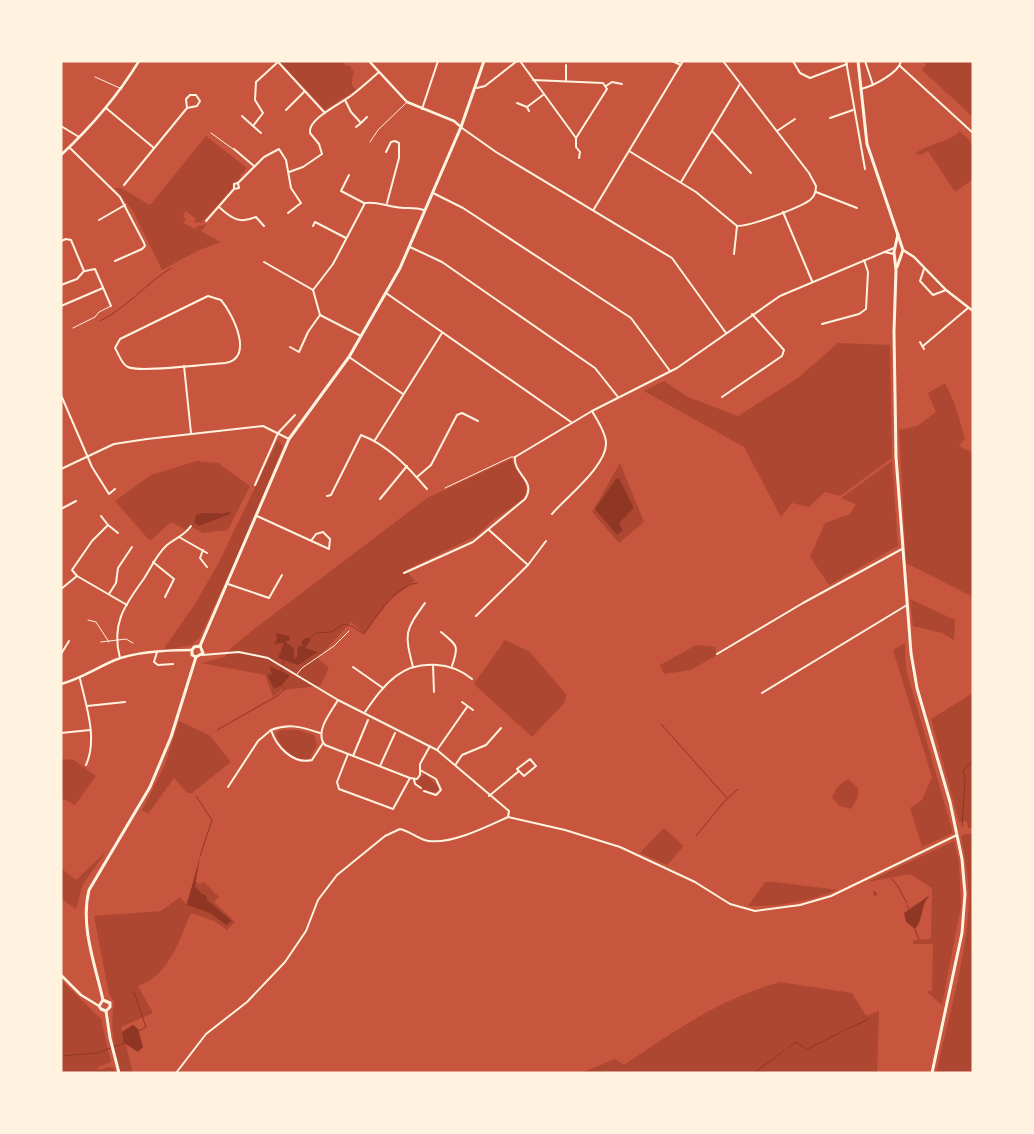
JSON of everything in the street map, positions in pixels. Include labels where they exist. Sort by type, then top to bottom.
[{"type":"main road","points":[[200,646],[289,439],[349,357],[386,294],[410,247],[477,88],[484,61]]},
{"type":"main road","points":[[858,61],[867,144],[898,234],[899,252],[896,270],[894,332],[896,447],[902,549],[914,676],[942,769],[957,835],[964,883],[964,919],[932,1073]]},
{"type":"main road","points":[[895,248],[898,234]]},
{"type":"main road","points":[[895,248],[899,252]]},
{"type":"main road","points":[[895,248],[899,252]]},
{"type":"main road","points":[[196,657],[192,655],[192,650],[194,647],[200,646]]},
{"type":"main road","points":[[106,1011],[99,1006],[103,1000],[86,925],[86,902],[89,890],[150,787],[171,737],[196,657],[202,654],[203,651],[200,646]]},
{"type":"main road","points":[[103,1000],[110,1003],[110,1007],[106,1011]]},
{"type":"main road","points":[[106,1011],[111,1044],[119,1073]]},
{"type":"street","points":[[61,155],[122,89],[138,61]]},
{"type":"street","points":[[369,61],[407,102],[461,127],[496,152],[594,209],[672,258],[726,333]]},
{"type":"street","points":[[422,109],[438,61]]},
{"type":"street","points":[[477,88],[485,86],[517,61]]},
{"type":"street","points":[[520,61],[576,138]]},
{"type":"street","points":[[672,61],[681,65]]},
{"type":"street","points":[[594,209],[683,61]]},
{"type":"street","points":[[723,61],[815,181],[816,192],[810,200],[782,212],[737,226]]},
{"type":"street","points":[[793,61],[800,73],[810,78],[846,63],[865,169]]},
{"type":"street","points":[[865,61],[873,85]]},
{"type":"street","points":[[861,89],[873,85],[900,66],[901,61]]},
{"type":"street","points":[[253,126],[263,113],[255,100],[256,82],[278,62],[324,113]]},
{"type":"street","points":[[566,65],[566,80]]},
{"type":"street","points":[[900,66],[973,133]]},
{"type":"street","points":[[289,172],[303,167],[322,154],[320,144],[309,129],[324,113],[345,100],[379,72]]},
{"type":"street","points":[[533,80],[603,83],[606,86]]},
{"type":"street","points":[[606,86],[612,82],[622,84]]},
{"type":"street","points":[[681,182],[740,84]]},
{"type":"street","points":[[579,158],[580,152],[576,147],[576,138],[607,89],[606,86]]},
{"type":"street","points":[[286,110],[305,91]]},
{"type":"street","points":[[124,185],[187,108],[197,106],[200,101],[196,95],[190,95],[186,99],[187,108]]},
{"type":"street","points":[[527,107],[543,95]]},
{"type":"street","points":[[345,100],[351,112],[361,123]]},
{"type":"street","points":[[517,103],[527,107],[529,111]]},
{"type":"street","points":[[106,108],[154,148]]},
{"type":"street","points":[[830,118],[853,110]]},
{"type":"street","points":[[242,116],[261,133]]},
{"type":"street","points":[[356,127],[367,117]]},
{"type":"street","points":[[777,131],[795,119]]},
{"type":"street","points":[[61,126],[79,137]]},
{"type":"street","points":[[712,131],[751,173]]},
{"type":"street","points":[[386,152],[391,142],[399,143],[396,165],[386,203]]},
{"type":"street","points":[[69,148],[113,188],[125,205],[145,246],[115,261]]},
{"type":"street","points":[[206,222],[234,189],[234,184],[238,183],[272,151],[279,149],[283,153],[289,172],[290,188],[301,203],[288,212]]},
{"type":"street","points":[[234,150],[254,166]]},
{"type":"street","points":[[629,151],[711,202],[737,226]]},
{"type":"street","points":[[349,174],[341,191],[365,203],[386,203],[395,208],[412,207],[425,211]]},
{"type":"street","points":[[816,192],[857,208]]},
{"type":"street","points":[[434,193],[463,208],[631,318],[670,372]]},
{"type":"street","points":[[313,290],[333,264],[365,203]]},
{"type":"street","points":[[99,220],[125,205]]},
{"type":"street","points":[[219,208],[234,219],[243,222],[256,217],[264,226]]},
{"type":"street","points":[[782,212],[812,281]]},
{"type":"street","points":[[313,226],[315,222],[346,238]]},
{"type":"street","points":[[734,254],[737,226]]},
{"type":"street","points":[[61,241],[71,240],[84,271]]},
{"type":"street","points":[[410,247],[442,262],[595,368],[618,397]]},
{"type":"street","points":[[404,573],[473,542],[525,499],[529,492],[528,484],[514,463],[515,457],[592,410],[670,372],[773,300],[812,281],[895,248]]},
{"type":"street","points":[[884,252],[911,254],[946,290],[972,310]]},
{"type":"street","points":[[822,324],[859,314],[866,309],[868,272],[864,260]]},
{"type":"street","points":[[264,262],[313,290],[320,315],[361,336]]},
{"type":"street","points":[[924,269],[920,281],[933,295],[946,290]]},
{"type":"street","points":[[61,285],[78,279],[84,271],[95,270],[111,306]]},
{"type":"street","points":[[61,306],[103,288]]},
{"type":"street","points":[[386,294],[571,422]]},
{"type":"street","points":[[215,297],[221,300],[226,306],[238,333],[240,354],[231,362],[184,366],[127,367],[115,348],[117,342],[201,298],[215,297]]},
{"type":"street","points":[[923,346],[968,308]]},
{"type":"street","points":[[722,396],[782,356],[784,350],[752,314]]},
{"type":"street","points":[[290,348],[299,352],[308,332],[320,315]]},
{"type":"street","points":[[375,440],[442,333]]},
{"type":"street","points":[[920,342],[924,349]]},
{"type":"street","points":[[349,357],[404,394]]},
{"type":"street","points":[[184,366],[191,433]]},
{"type":"street","points":[[973,366],[973,382]]},
{"type":"street","points":[[61,395],[88,456],[109,494],[115,489]]},
{"type":"street","points":[[552,514],[587,480],[604,451],[606,442],[592,410]]},
{"type":"street","points":[[417,477],[431,465],[458,415],[462,413],[478,421]]},
{"type":"street","points":[[255,485],[278,433],[295,415]]},
{"type":"street","points":[[61,469],[114,444],[191,433],[263,426],[289,439]]},
{"type":"street","points":[[327,496],[331,495],[360,435],[375,440],[407,466],[427,489]]},
{"type":"street","points":[[380,499],[407,466]]},
{"type":"street","points":[[61,509],[76,501]]},
{"type":"street","points":[[101,516],[118,533]]},
{"type":"street","points":[[257,516],[311,541],[329,549],[330,539],[323,532],[316,534],[311,541]]},
{"type":"street","points":[[108,525],[92,541],[72,570],[77,576],[126,605]]},
{"type":"street","points":[[120,658],[115,641],[117,626],[133,591],[168,544],[191,526]]},
{"type":"street","points":[[489,530],[528,565]]},
{"type":"street","points":[[179,537],[207,553]]},
{"type":"street","points":[[476,616],[528,565],[546,541]]},
{"type":"street","points":[[110,594],[116,583],[118,568],[132,547]]},
{"type":"street","points":[[717,654],[803,603],[902,549]]},
{"type":"street","points":[[203,550],[200,558],[207,567]]},
{"type":"street","points":[[153,562],[174,579],[165,597]]},
{"type":"street","points":[[228,584],[269,598],[282,575]]},
{"type":"street","points":[[61,590],[77,576]]},
{"type":"street","points":[[413,667],[406,643],[407,632],[425,603]]},
{"type":"street","points":[[762,693],[907,606]]},
{"type":"street","points":[[441,632],[456,644],[458,652],[452,666]]},
{"type":"street","points":[[61,654],[69,641]]},
{"type":"street","points":[[61,684],[80,679],[120,658],[157,652],[192,650]]},
{"type":"street","points":[[157,652],[154,662],[158,665],[173,664]]},
{"type":"street","points":[[202,654],[238,652],[268,658],[338,700],[437,750],[456,764],[489,796],[509,811],[508,817]]},
{"type":"street","points":[[433,665],[434,692]]},
{"type":"street","points":[[365,712],[382,688],[397,675],[413,667],[452,666],[462,670],[472,679]]},
{"type":"street","points":[[353,667],[382,688]]},
{"type":"street","points":[[80,679],[87,706],[90,730],[91,745],[86,765]]},
{"type":"street","points":[[338,700],[320,733],[323,743],[410,778],[420,775],[420,764],[430,746]]},
{"type":"street","points":[[87,706],[125,702]]},
{"type":"street","points":[[462,702],[473,710]]},
{"type":"street","points":[[437,750],[467,707]]},
{"type":"street","points":[[353,756],[368,720]]},
{"type":"street","points":[[228,787],[258,741],[271,730],[283,725],[294,725],[320,733]]},
{"type":"street","points":[[456,764],[462,755],[486,745],[501,728]]},
{"type":"street","points":[[61,733],[90,730]]},
{"type":"street","points":[[271,730],[285,752],[300,761],[312,760],[323,743]]},
{"type":"street","points":[[380,766],[395,732]]},
{"type":"street","points":[[348,754],[337,782],[339,790],[393,809],[410,778]]},
{"type":"street","points":[[530,759],[536,766],[524,776],[519,771],[517,768],[530,759]]},
{"type":"street","points":[[420,770],[434,777],[441,790],[436,795],[424,791]]},
{"type":"street","points":[[489,796],[519,771]]},
{"type":"street","points":[[414,778],[415,784],[421,788]]},
{"type":"street","points":[[176,1073],[206,1034],[246,1002],[291,954],[306,932],[318,900],[337,875],[386,836],[400,829],[427,841],[441,841],[479,830],[508,817],[565,830],[620,847],[695,882],[730,904],[761,911],[808,903],[831,896],[957,835]]},
{"type":"street","points":[[61,975],[81,995],[99,1006]]},
{"type":"lane","points":[[95,77],[122,89]]},
{"type":"lane","points":[[370,142],[378,130],[407,102]]},
{"type":"lane","points":[[211,133],[234,150]]},
{"type":"lane","points":[[73,328],[95,318],[99,312],[111,306]]},
{"type":"lane","points":[[445,488],[511,457],[515,457]]},
{"type":"lane","points":[[88,620],[96,622],[109,642]]},
{"type":"lane","points":[[297,674],[302,668],[334,646],[349,631]]},
{"type":"lane","points":[[101,642],[126,640],[133,643]]},
{"type":"shaded area","points":[[346,61],[344,64],[349,65],[354,71],[352,83],[356,90],[325,110],[280,62]]},
{"type":"shaded area","points":[[923,61],[973,61],[973,117],[922,70],[926,65]]},
{"type":"shaded area","points":[[960,131],[973,144],[973,179],[955,192],[928,151],[921,155],[915,154],[926,147],[950,138]]},
{"type":"shaded area","points":[[206,136],[247,168],[240,176],[241,178],[234,183],[231,190],[201,223],[194,222],[196,219],[186,211],[183,216],[186,219],[183,223],[195,229],[198,226],[207,224],[201,231],[221,242],[197,251],[162,270],[133,211],[115,188],[121,188],[150,205]]},
{"type":"shaded area","points":[[838,343],[890,345],[892,458],[840,496],[825,492],[809,507],[792,503],[781,517],[744,447],[644,391],[664,381],[688,397],[738,416],[798,378]]},
{"type":"shaded area","points":[[945,383],[954,402],[965,438],[959,446],[973,453],[973,597],[906,563],[899,430],[917,426],[936,412],[928,393]]},
{"type":"shaded area","points":[[278,440],[283,447],[241,548],[200,637],[192,645],[163,650],[195,604],[217,566]]},
{"type":"shaded area","points":[[511,459],[525,483],[526,493],[523,499],[492,521],[476,536],[406,570],[415,581],[391,599],[364,633],[351,622],[318,658],[329,668],[320,686],[281,690],[273,697],[265,675],[201,663],[225,657],[231,648],[253,630],[427,498]]},
{"type":"shaded area","points":[[197,461],[218,463],[250,486],[228,530],[203,533],[189,526],[186,530],[171,522],[150,541],[115,501],[151,475]]},
{"type":"shaded area","points":[[892,461],[898,546],[829,585],[810,557],[825,523],[850,514],[856,504],[841,498]]},
{"type":"shaded area","points":[[620,463],[644,522],[619,543],[592,512]],"holes":[[[617,478],[634,508],[619,523]]]},
{"type":"shaded area","points":[[619,478],[634,508],[619,523],[623,530],[617,535],[595,509],[616,479]]},
{"type":"shaded area","points":[[231,512],[199,526],[194,522],[196,515]]},
{"type":"shaded area","points":[[910,599],[955,620],[954,640],[942,633],[913,626]]},
{"type":"shaded area","points":[[276,633],[289,636],[290,640],[285,642],[294,648],[294,659],[297,657],[298,646],[303,646],[301,642],[305,638],[310,638],[310,641],[305,648],[318,652],[298,665],[278,658],[284,643],[274,644],[277,639]]},
{"type":"shaded area","points":[[505,640],[530,652],[566,694],[565,702],[532,737],[474,684]]},
{"type":"shaded area","points":[[905,643],[906,669],[953,833],[922,847],[910,808],[922,800],[932,777],[893,650]]},
{"type":"shaded area","points":[[696,645],[715,647],[717,655],[691,670],[664,674],[660,665]]},
{"type":"shaded area","points":[[269,666],[290,675],[282,685],[274,689],[267,674],[272,675]]},
{"type":"shaded area","points":[[973,693],[973,827],[968,828],[967,821],[959,822],[931,719]]},
{"type":"shaded area","points":[[179,721],[209,735],[231,762],[192,793],[187,793],[174,778],[148,814],[142,810],[164,767]]},
{"type":"shaded area","points":[[282,730],[298,730],[314,735],[317,745],[309,759],[298,759],[285,750],[276,736],[276,733]]},
{"type":"shaded area","points":[[61,759],[74,760],[96,776],[75,805],[61,798]]},
{"type":"shaded area","points":[[425,774],[439,787],[437,792],[427,792],[417,784],[416,781]]},
{"type":"shaded area","points":[[848,779],[858,788],[858,797],[851,809],[840,806],[832,798],[837,787]]},
{"type":"shaded area","points":[[664,828],[684,846],[667,865],[640,853]]},
{"type":"shaded area","points":[[973,834],[973,1073],[936,1073],[961,965],[968,922],[968,884],[961,836]]},
{"type":"shaded area","points":[[954,841],[959,861],[961,906],[942,1005],[927,992],[932,990],[933,944],[913,944],[913,940],[931,939],[932,888],[910,874],[867,882]]},
{"type":"shaded area","points":[[106,852],[83,884],[76,909],[61,899],[61,868],[76,880]]},
{"type":"shaded area","points":[[200,856],[195,886],[202,894],[207,896],[207,900],[232,921],[226,925],[210,913],[187,905]]},
{"type":"shaded area","points":[[194,880],[199,884],[204,882],[219,897],[214,902],[235,922],[227,930],[214,921],[191,913],[172,956],[165,966],[149,981],[138,986],[153,1013],[121,1027],[133,1073],[120,1073],[113,1038],[114,1002],[109,994],[94,916],[161,911],[180,897],[186,904]]},
{"type":"shaded area","points":[[765,882],[838,890],[794,902],[748,906]]},
{"type":"shaded area","points":[[930,895],[915,929],[906,922],[904,913]]},
{"type":"shaded area","points":[[61,980],[101,1019],[111,1062],[98,1067],[98,1070],[108,1067],[114,1068],[115,1073],[61,1073]]},
{"type":"shaded area","points":[[780,982],[852,993],[866,1016],[879,1011],[877,1073],[581,1073],[615,1059],[624,1065],[698,1017],[736,998]]},
{"type":"shaded area","points":[[133,1025],[138,1029],[143,1047],[138,1052],[124,1043],[122,1032]]},
{"type":"waterway","points":[[100,321],[119,309],[171,268]]},
{"type":"waterway","points":[[381,610],[401,589],[417,583]]},
{"type":"waterway","points":[[310,638],[316,633],[332,632],[343,624],[352,626],[364,634],[380,611]]},
{"type":"waterway","points":[[281,672],[284,660]]},
{"type":"waterway","points":[[217,730],[277,696],[285,689],[283,687]]},
{"type":"waterway","points":[[661,724],[727,798]]},
{"type":"waterway","points":[[962,826],[965,780],[963,771],[971,763],[973,756]]},
{"type":"waterway","points":[[725,801],[738,789]]},
{"type":"waterway","points":[[196,796],[212,820],[200,856]]},
{"type":"waterway","points":[[696,836],[724,802]]},
{"type":"waterway","points":[[892,879],[896,884]]},
{"type":"waterway","points":[[897,885],[907,903]]},
{"type":"waterway","points":[[875,896],[874,891],[877,895]]},
{"type":"waterway","points":[[907,905],[909,909]]},
{"type":"waterway","points":[[915,929],[919,940]]},
{"type":"waterway","points":[[134,992],[146,1027],[139,1031]]},
{"type":"waterway","points":[[845,1030],[869,1019]]},
{"type":"waterway","points":[[806,1048],[808,1049],[843,1031]]},
{"type":"waterway","points":[[788,1048],[795,1042],[804,1047]]},
{"type":"waterway","points":[[61,1056],[97,1053],[124,1043]]},
{"type":"waterway","points":[[754,1073],[785,1050]]}]
